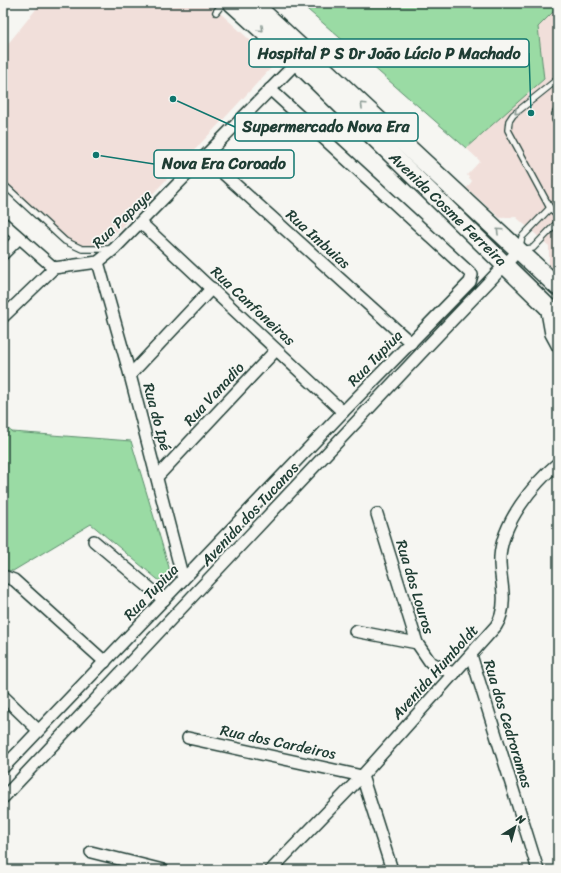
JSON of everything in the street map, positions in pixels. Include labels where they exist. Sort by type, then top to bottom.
[{"type":"main road","name":"Avenida Cosme Ferreira","points":[[232,3],[297,62],[552,311]]},
{"type":"main road","name":"Avenida Cosme Ferreira","points":[[253,3],[558,287]]},
{"type":"street","name":"Rua Papaya","points":[[54,268],[98,262],[114,249],[297,62]]},
{"type":"street","name":"Rua Tupiua","points":[[3,768],[343,412],[470,282],[472,275],[469,272],[270,89]]},
{"type":"street","name":"Rua Imbuias","points":[[205,157],[410,343]]},
{"type":"street","points":[[3,222],[54,268],[3,317]]},
{"type":"street","name":"Rua Canfoneiras","points":[[141,223],[343,412]]},
{"type":"street","points":[[3,254],[19,238]]},
{"type":"street","name":"Avenida dos Tucanos","points":[[3,798],[519,250]]},
{"type":"street","name":"Rua do Ipé","points":[[98,262],[130,375],[184,579]]},
{"type":"street","points":[[130,375],[212,288]]},
{"type":"street","points":[[552,311],[552,334],[558,347]]},
{"type":"street","name":"Rua Vanadio","points":[[157,477],[276,350]]},
{"type":"street","name":"Avenida Humboldt","points":[[271,870],[362,776],[496,626],[501,615],[503,596],[500,557],[504,540],[513,517],[525,499],[558,463]]},
{"type":"street","name":"Rua dos Louros","points":[[377,514],[417,643],[430,662],[454,674]]},
{"type":"street","points":[[94,541],[164,600]]},
{"type":"street","points":[[3,576],[14,580],[105,662]]},
{"type":"street","points":[[354,631],[417,643]]},
{"type":"street","name":"Rua dos Cedroramas","points":[[471,655],[538,870]]},
{"type":"street","points":[[3,696],[38,730]]},
{"type":"street","name":"Rua dos Cardeiros","points":[[188,738],[362,776]]},
{"type":"street","points":[[362,776],[392,870]]},
{"type":"street","points":[[91,852],[163,870]]},
{"type":"lane","points":[[216,12],[223,3]]},
{"type":"lane","points":[[558,79],[513,115],[509,121],[508,130],[550,208],[558,215]]},
{"type":"lane","points":[[558,109],[555,114],[555,120],[558,123]]},
{"type":"lane","points":[[3,184],[65,240],[82,249],[114,249]]},
{"type":"lane","points":[[550,208],[522,237],[519,250],[533,248],[558,222]]},
{"type":"shaded area","points":[[41,3],[209,3],[274,63],[273,66],[220,123],[108,241],[101,247],[82,252],[68,246],[3,187],[3,50]]},
{"type":"shaded area","points":[[558,7],[558,273],[549,264],[549,246],[516,217],[500,218],[467,188],[472,181],[467,175],[480,161],[466,148],[544,79],[538,27]]},
{"type":"green space","points":[[300,3],[558,3],[558,7],[538,27],[544,79],[466,148]]},
{"type":"green space","points":[[3,425],[12,432],[131,441],[171,574],[162,583],[91,524],[13,571],[3,570]]},
{"type":"place","name":"Supermercado Nova Era","points":[[173,99]]},
{"type":"place","name":"Hospital P S Dr João Lúcio P Machado","points":[[531,113]]},
{"type":"place","name":"Nova Era Coroado","points":[[96,155]]}]
